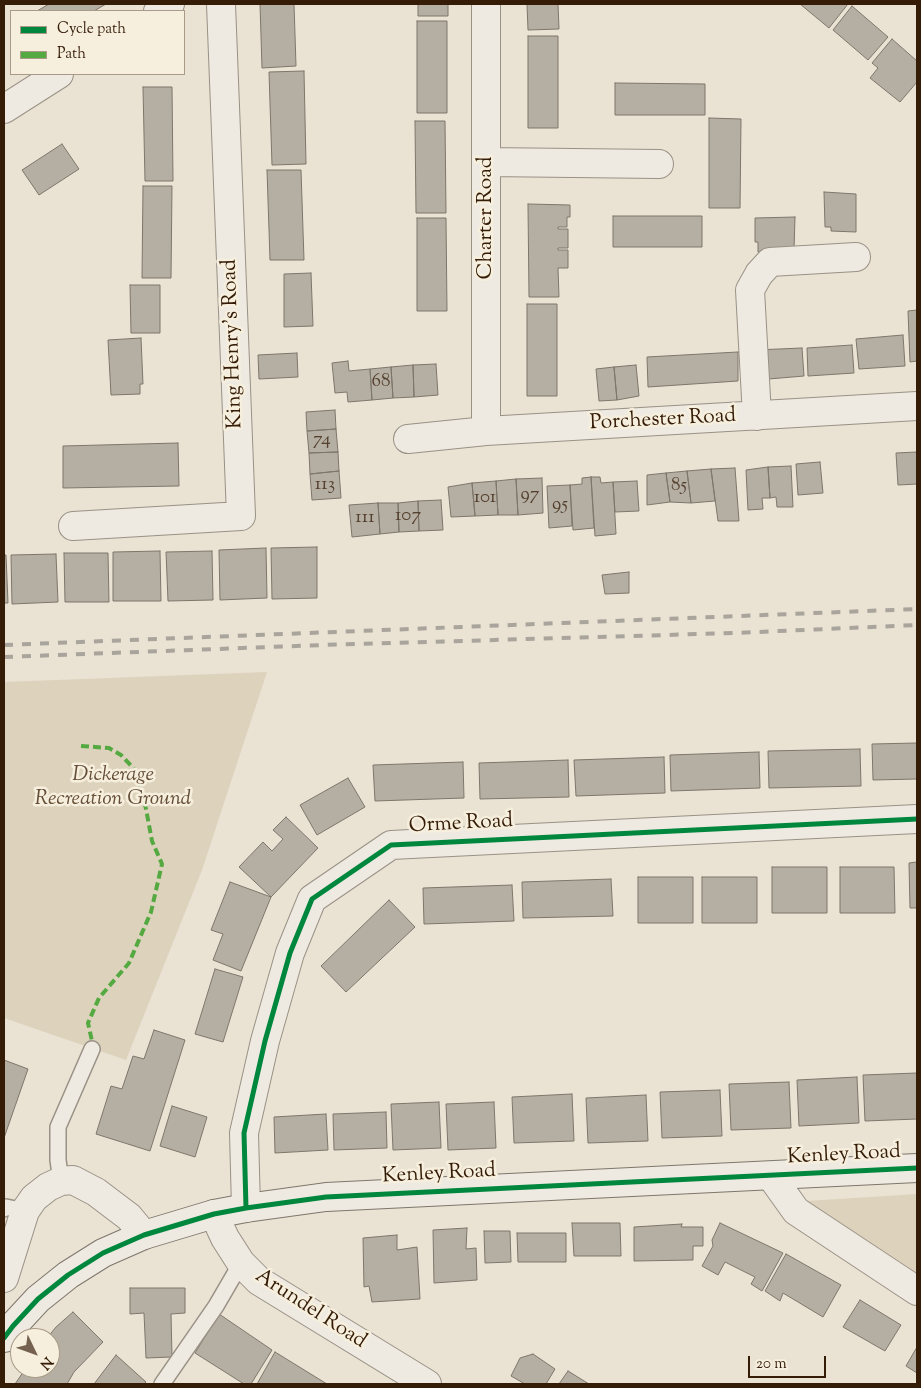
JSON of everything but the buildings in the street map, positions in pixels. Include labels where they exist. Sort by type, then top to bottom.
[{"type":"street","name":"King Henry's Road","points":[[73,526],[241,516],[221,4]]},
{"type":"street","name":"Charter Road","points":[[486,4],[486,432]]},
{"type":"street","points":[[4,109],[57,75]]},
{"type":"street","points":[[487,162],[658,164]]},
{"type":"street","points":[[757,416],[750,290],[759,274],[770,262],[856,257]]},
{"type":"street","name":"Porchester Road","points":[[408,439],[486,432],[917,406]]},
{"type":"street","name":"Orme Road","points":[[246,1208],[244,1134],[265,1041],[290,953],[312,899],[391,845],[917,819]]},
{"type":"street","name":"Kenley Road","points":[[7,1326],[68,1275],[103,1253],[144,1235],[214,1214],[246,1208],[326,1197],[917,1168]]},
{"type":"street","points":[[771,1176],[796,1211],[917,1291]]},
{"type":"street","points":[[4,1278],[14,1210],[48,1187],[61,1181],[73,1180],[96,1192],[129,1217],[144,1235]]},
{"type":"street","name":"Arundel Road","points":[[214,1214],[241,1263],[259,1281],[427,1384]]},
{"type":"lane","points":[[61,1181],[58,1160],[58,1127],[92,1048]]},
{"type":"lane","points":[[162,1384],[211,1314],[241,1263]]},
{"type":"green space","name":"Dickerage Recreation Ground","points":[[267,672],[202,870],[126,1060],[4,1018],[4,682]]},
{"type":"green space","points":[[917,1194],[917,1277],[807,1201]]},
{"type":"railway","points":[[4,645],[917,609]]},
{"type":"railway","points":[[4,657],[323,645],[734,633],[917,625]]},
{"type":"marked path","points":[[81,746],[109,748],[121,755],[137,772],[152,841],[162,864],[151,912],[129,963],[99,998],[88,1023],[92,1041]]},
{"type":"cycle path","points":[[246,1208],[244,1133],[265,1041],[290,953],[312,899],[391,845],[917,819]]},
{"type":"cycle path","points":[[4,1338],[38,1299],[68,1275],[103,1253],[144,1235],[214,1214],[246,1208],[326,1197],[917,1168]]}]
